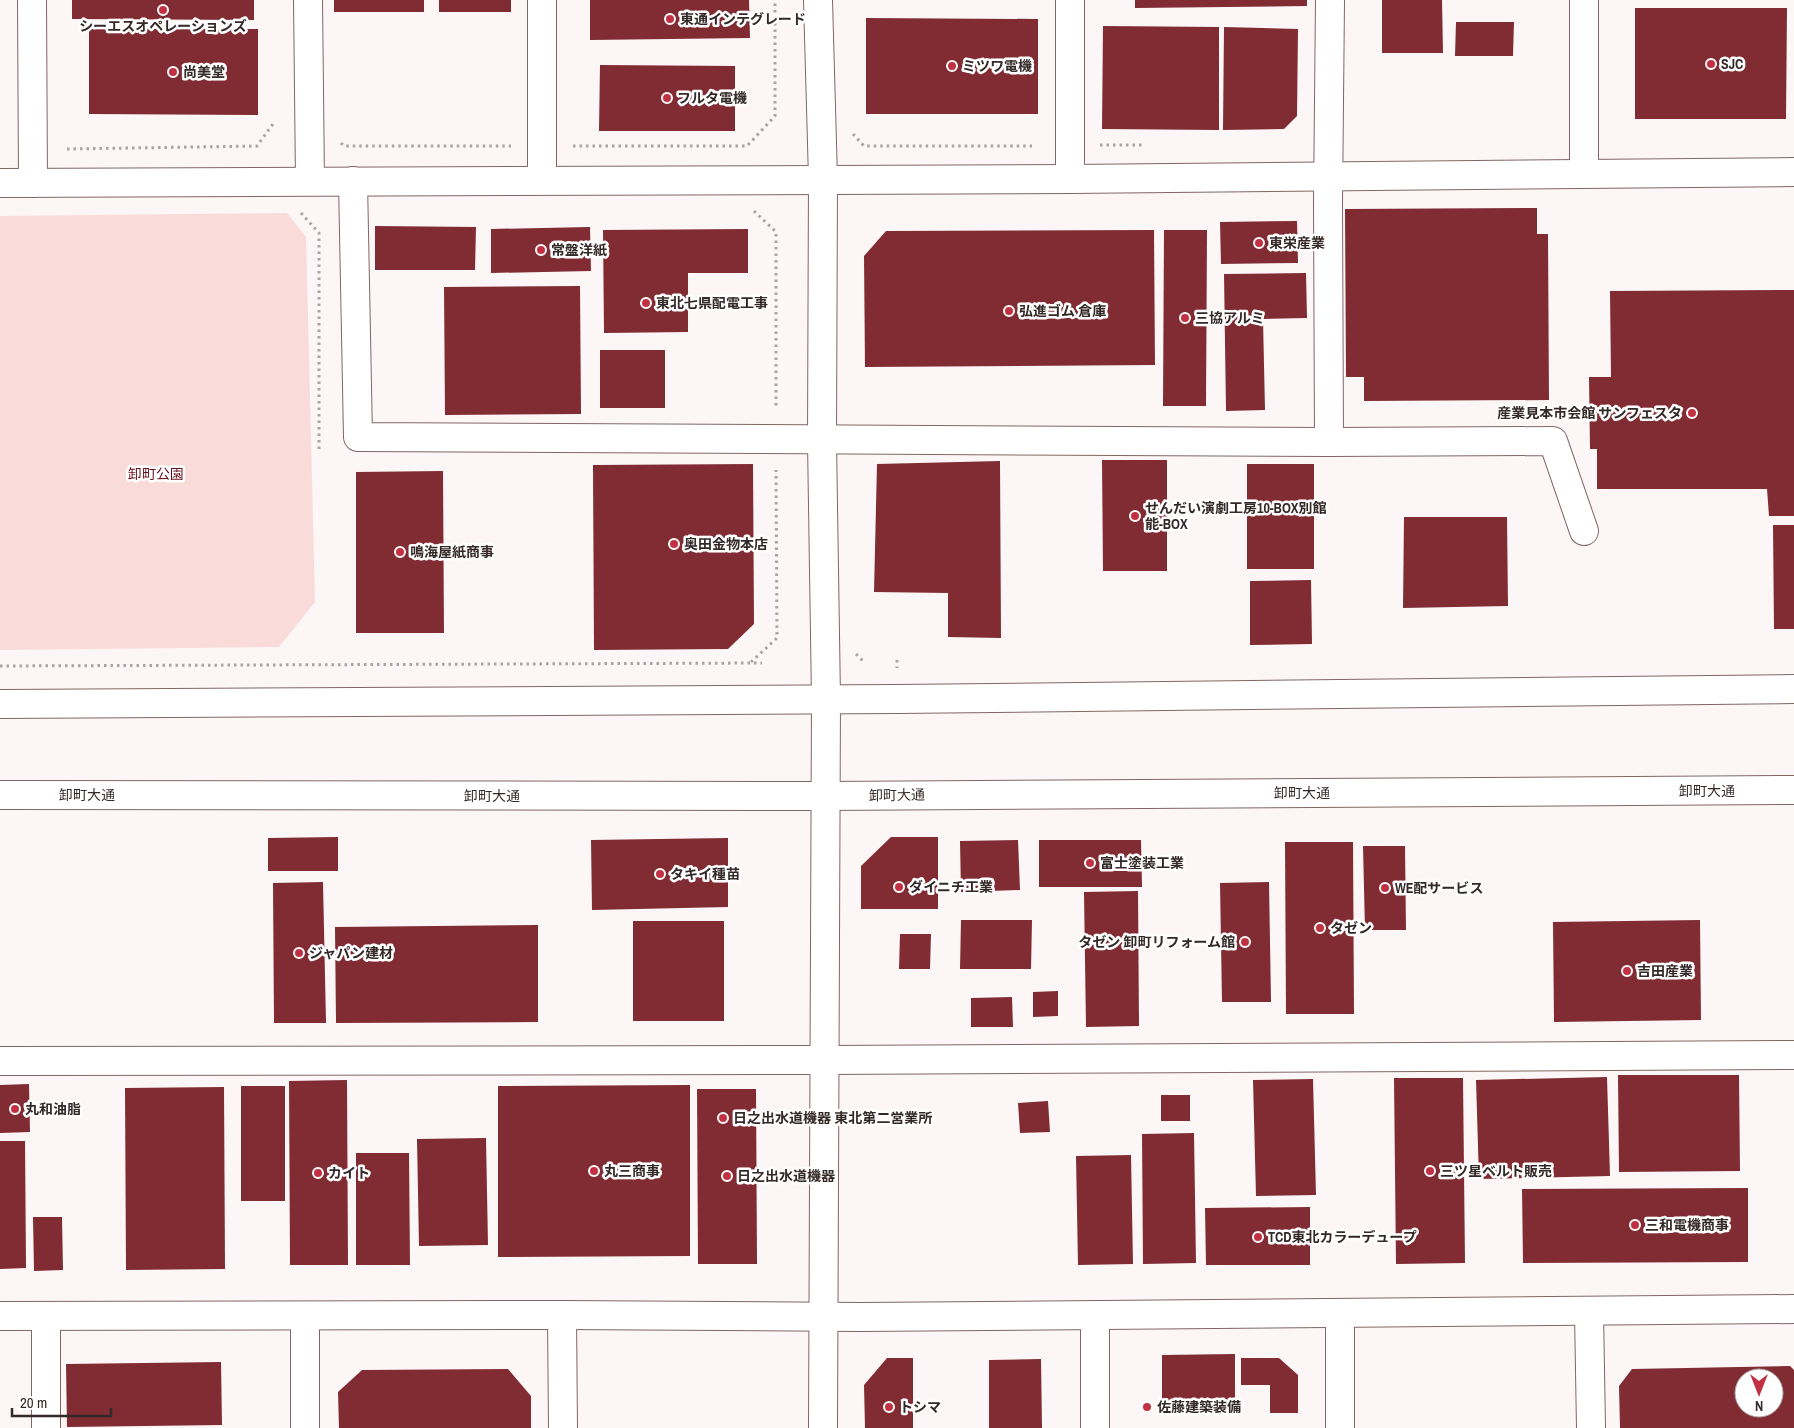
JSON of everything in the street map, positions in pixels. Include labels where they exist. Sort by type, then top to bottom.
[{"type":"street","points":[[32,0],[33,183]]},
{"type":"street","points":[[308,0],[310,181]]},
{"type":"street","points":[[542,0],[542,180]]},
{"type":"street","points":[[818,0],[823,179],[822,441],[826,699],[823,1428]]},
{"type":"street","points":[[1070,0],[1070,179]]},
{"type":"street","points":[[1329,442],[1328,177],[1330,0]]},
{"type":"street","points":[[1584,0],[1584,173]]},
{"type":"street","points":[[0,183],[1070,179],[1794,172]]},
{"type":"street","points":[[352,181],[358,437],[822,441],[1552,441],[1584,531]]},
{"type":"street","points":[[0,704],[826,699],[1794,689]]},
{"type":"street","name":"卸町大通","points":[[0,795],[826,796],[1794,790]]},
{"type":"street","points":[[0,1061],[825,1060],[1794,1055]]},
{"type":"street","points":[[0,1316],[562,1315],[823,1317],[1794,1309]]},
{"type":"street","points":[[1589,1311],[1591,1428]]},
{"type":"street","points":[[1340,1313],[1340,1428]]},
{"type":"street","points":[[562,1315],[563,1428]]},
{"type":"street","points":[[1095,1315],[1095,1428]]},
{"type":"street","points":[[46,1316],[46,1428]]},
{"type":"street","points":[[305,1316],[305,1428]]},
{"type":"path","points":[[574,146],[747,146],[775,116],[775,0]]},
{"type":"path","points":[[66,149],[257,146],[273,124]]},
{"type":"path","points":[[846,128],[864,146],[1032,146]]},
{"type":"path","points":[[339,140],[344,146],[514,146]]},
{"type":"path","points":[[296,208],[319,233],[319,452]]},
{"type":"path","points":[[722,662],[722,671]]},
{"type":"path","points":[[0,666],[762,663]]},
{"type":"green space","name":"卸町公園","points":[[287,213],[306,237],[315,602],[279,647],[0,650],[0,216]]},
{"type":"building","name":"シーエスオペレーションズ","points":[[72,0],[254,0],[254,20],[72,19]]},
{"type":"building","points":[[334,0],[424,0],[424,12],[334,12]]},
{"type":"building","points":[[439,0],[511,0],[511,12],[439,12]]},
{"type":"building","name":"東通インテグレード","points":[[590,0],[749,0],[750,38],[590,40]]},
{"type":"building","points":[[1135,0],[1307,0],[1307,6],[1135,8]]},
{"type":"building","points":[[1382,0],[1442,0],[1443,53],[1382,53]]},
{"type":"building","name":"SJC","points":[[1635,8],[1787,8],[1786,119],[1635,119]]},
{"type":"building","name":"ミツワ電機","points":[[866,18],[1038,19],[1038,114],[866,114]]},
{"type":"building","points":[[1456,22],[1514,22],[1513,56],[1455,56]]},
{"type":"building","points":[[1103,26],[1219,27],[1219,130],[1102,129]]},
{"type":"building","points":[[1224,27],[1298,29],[1297,116],[1284,129],[1223,130]]},
{"type":"building","name":"尚美堂","points":[[89,29],[258,29],[258,115],[89,114]]},
{"type":"building","name":"フルタ電機","points":[[600,65],[735,66],[735,131],[599,131]]},
{"type":"building","points":[[1537,208],[1537,234],[1548,234],[1549,400],[1364,401],[1364,377],[1346,377],[1345,209]]},
{"type":"building","name":"東栄産業","points":[[1297,221],[1298,263],[1221,264],[1220,222]]},
{"type":"building","points":[[375,226],[476,227],[475,270],[375,270]]},
{"type":"building","name":"常盤洋紙","points":[[590,227],[591,271],[491,273],[491,229]]},
{"type":"building","name":"東北七県配電工事","points":[[748,229],[748,273],[688,273],[688,332],[604,333],[603,230]]},
{"type":"building","name":"弘進ゴム 倉庫","points":[[1154,230],[1155,365],[865,367],[864,256],[886,231]]},
{"type":"building","name":"三協アルミ","points":[[1164,230],[1207,230],[1206,406],[1163,406]]},
{"type":"building","points":[[1306,273],[1307,318],[1263,319],[1265,410],[1226,411],[1224,274]]},
{"type":"building","points":[[580,286],[581,414],[445,415],[444,287]]},
{"type":"building","name":"産業見本市会館 サンフェスタ","points":[[1794,290],[1794,516],[1769,516],[1767,489],[1597,489],[1597,449],[1590,449],[1589,377],[1611,377],[1610,291]]},
{"type":"building","points":[[600,350],[665,350],[665,408],[600,408]]},
{"type":"building","name":"せんだい演劇工房10-BOX別館 能-BOX","points":[[1102,460],[1167,460],[1167,571],[1103,571]]},
{"type":"building","points":[[1000,461],[1001,638],[948,637],[948,593],[874,592],[877,464]]},
{"type":"building","name":"奥田金物本店","points":[[753,464],[754,624],[728,649],[594,650],[593,465]]},
{"type":"building","points":[[1247,464],[1314,464],[1314,569],[1247,569]]},
{"type":"building","name":"鳴海屋紙商事","points":[[443,471],[444,633],[356,633],[356,472]]},
{"type":"building","points":[[1404,517],[1507,517],[1508,606],[1403,608]]},
{"type":"building","points":[[1773,525],[1794,525],[1794,629],[1774,629]]},
{"type":"building","points":[[1311,580],[1312,644],[1250,645],[1250,581]]},
{"type":"building","points":[[338,837],[338,871],[268,871],[268,838]]},
{"type":"building","name":"ダイニチ工業","points":[[891,837],[938,837],[938,909],[861,909],[861,866]]},
{"type":"building","name":"タキイ種苗","points":[[728,838],[728,907],[592,910],[591,840]]},
{"type":"building","points":[[1018,840],[1020,890],[961,892],[960,841]]},
{"type":"building","name":"富士塗装工業","points":[[1039,840],[1141,840],[1142,887],[1039,887]]},
{"type":"building","name":"タゼン","points":[[1285,842],[1353,842],[1354,1014],[1286,1014]]},
{"type":"building","name":"WE配サービス","points":[[1363,846],[1405,846],[1406,930],[1365,930]]},
{"type":"building","name":"ジャパン建材","points":[[323,882],[326,1023],[274,1023],[273,883]]},
{"type":"building","name":"タゼン 卸町リフォーム館","points":[[1269,882],[1271,1002],[1222,1002],[1220,883]]},
{"type":"building","points":[[1138,891],[1139,1026],[1086,1027],[1084,892]]},
{"type":"building","points":[[961,920],[1032,920],[1031,969],[960,969]]},
{"type":"building","name":"吉田産業","points":[[1700,920],[1701,1020],[1554,1022],[1553,922]]},
{"type":"building","points":[[633,921],[724,921],[724,1021],[633,1021]]},
{"type":"building","points":[[538,925],[538,1022],[336,1023],[335,927]]},
{"type":"building","points":[[900,934],[931,934],[930,969],[899,969]]},
{"type":"building","points":[[1058,991],[1058,1016],[1033,1017],[1033,992]]},
{"type":"building","points":[[1012,997],[1013,1027],[971,1027],[971,998]]},
{"type":"building","points":[[1618,1075],[1739,1075],[1740,1171],[1619,1172]]},
{"type":"building","points":[[1607,1077],[1610,1176],[1479,1179],[1476,1080]]},
{"type":"building","name":"三ツ星ベルト販売","points":[[1394,1078],[1463,1078],[1465,1263],[1396,1264]]},
{"type":"building","points":[[1313,1079],[1316,1195],[1256,1196],[1253,1080]]},
{"type":"building","name":"カイト","points":[[347,1080],[348,1265],[290,1265],[289,1081]]},
{"type":"building","name":"丸和油脂","points":[[29,1084],[30,1132],[0,1133],[0,1085]]},
{"type":"building","name":"丸三商事","points":[[690,1085],[690,1256],[498,1257],[498,1086]]},
{"type":"building","points":[[241,1086],[285,1086],[285,1201],[241,1201]]},
{"type":"building","points":[[224,1087],[225,1269],[126,1270],[125,1088]]},
{"type":"building","name":"日之出水道機器","points":[[697,1089],[756,1089],[757,1264],[698,1264]]},
{"type":"building","points":[[1161,1095],[1190,1095],[1190,1121],[1161,1121]]},
{"type":"building","points":[[1048,1101],[1050,1132],[1020,1133],[1018,1103]]},
{"type":"building","points":[[1194,1133],[1196,1263],[1143,1264],[1142,1134]]},
{"type":"building","points":[[486,1138],[488,1245],[419,1246],[417,1139]]},
{"type":"building","points":[[0,1141],[25,1141],[26,1268],[0,1269]]},
{"type":"building","points":[[356,1153],[409,1153],[410,1265],[356,1265]]},
{"type":"building","points":[[1131,1155],[1133,1264],[1078,1265],[1076,1156]]},
{"type":"building","name":"三和電機商事","points":[[1748,1188],[1748,1262],[1523,1263],[1522,1189]]},
{"type":"building","name":"TCD東北カラーデュープ","points":[[1310,1207],[1310,1265],[1206,1265],[1205,1208]]},
{"type":"building","points":[[33,1217],[62,1217],[63,1270],[34,1271]]},
{"type":"building","points":[[1235,1354],[1235,1401],[1162,1402],[1162,1355]]},
{"type":"building","name":"トシマ","points":[[887,1358],[913,1358],[913,1428],[865,1428],[864,1385]]},
{"type":"building","points":[[1241,1358],[1279,1358],[1298,1375],[1298,1413],[1270,1413],[1270,1385],[1241,1385]]},
{"type":"building","points":[[1041,1359],[1042,1428],[989,1428],[989,1360]]},
{"type":"building","points":[[221,1362],[222,1425],[67,1427],[66,1364]]},
{"type":"building","points":[[1790,1366],[1794,1370],[1794,1428],[1620,1428],[1619,1386],[1632,1369]]},
{"type":"building","points":[[508,1369],[531,1396],[531,1428],[339,1428],[338,1392],[362,1370]]},
{"type":"place","name":"シーエスオペレーションズ","points":[[163,10]]},
{"type":"place","name":"東通インテグレード","points":[[670,19]]},
{"type":"place","name":"SJC","points":[[1711,64]]},
{"type":"place","name":"ミツワ電機","points":[[952,66]]},
{"type":"place","name":"尚美堂","points":[[173,72]]},
{"type":"place","name":"フルタ電機","points":[[667,98]]},
{"type":"place","name":"東栄産業","points":[[1259,243]]},
{"type":"place","name":"常盤洋紙","points":[[541,250]]},
{"type":"place","name":"東北七県配電工事","points":[[646,303]]},
{"type":"place","name":"弘進ゴム 倉庫","points":[[1009,311]]},
{"type":"place","name":"三協アルミ","points":[[1185,318]]},
{"type":"place","name":"産業見本市会館 サンフェスタ","points":[[1692,413]]},
{"type":"place","name":"せんだい演劇工房10-BOX別館 能-BOX","points":[[1135,516]]},
{"type":"place","name":"奥田金物本店","points":[[674,544]]},
{"type":"place","name":"鳴海屋紙商事","points":[[400,552]]},
{"type":"place","name":"富士塗装工業","points":[[1090,863]]},
{"type":"place","name":"タキイ種苗","points":[[660,874]]},
{"type":"place","name":"ダイニチ工業","points":[[899,887]]},
{"type":"place","name":"WE配サービス","points":[[1385,888]]},
{"type":"place","name":"タゼン","points":[[1320,928]]},
{"type":"place","name":"タゼン 卸町リフォーム館","points":[[1245,942]]},
{"type":"place","name":"ジャパン建材","points":[[299,953]]},
{"type":"place","name":"吉田産業","points":[[1627,971]]},
{"type":"place","name":"丸和油脂","points":[[15,1109]]},
{"type":"place","name":"日之出水道機器 東北第二営業所","points":[[723,1118]]},
{"type":"place","name":"丸三商事","points":[[594,1171]]},
{"type":"place","name":"三ツ星ベルト販売","points":[[1430,1171]]},
{"type":"place","name":"カイト","points":[[318,1173]]},
{"type":"place","name":"日之出水道機器","points":[[727,1176]]},
{"type":"place","name":"三和電機商事","points":[[1635,1225]]},
{"type":"place","name":"TCD東北カラーデュープ","points":[[1258,1237]]},
{"type":"place","name":"トシマ","points":[[889,1407]]},
{"type":"place","name":"佐藤建築装備","points":[[1147,1407]]}]
